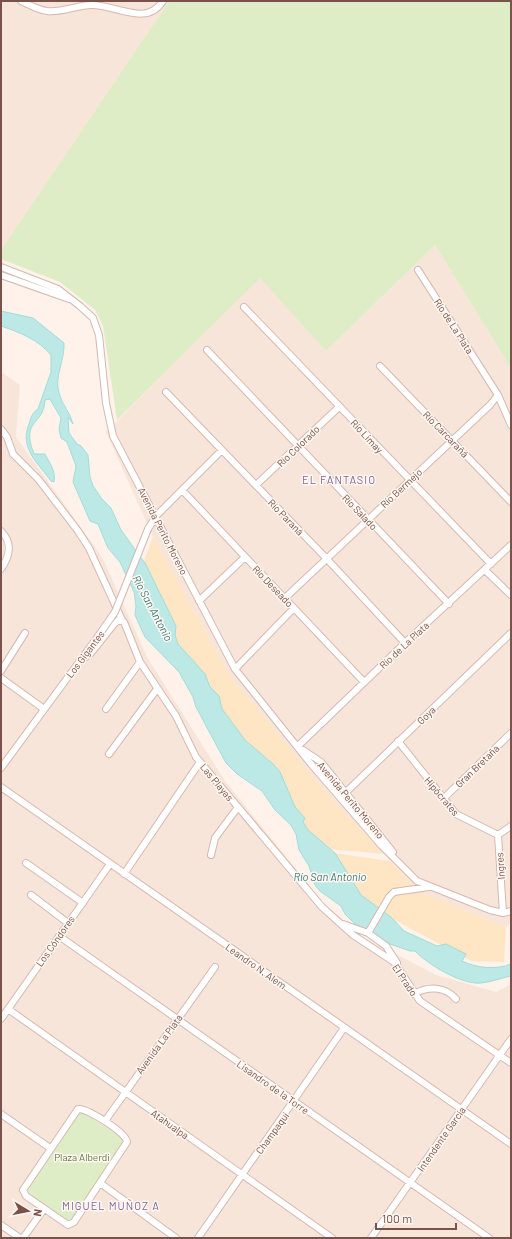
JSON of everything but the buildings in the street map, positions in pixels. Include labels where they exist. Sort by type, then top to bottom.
[{"type":"street","points":[[21,1],[47,11],[94,5],[126,12],[144,14],[154,11],[163,1]]},
{"type":"street","name":"Avenida Perito Moreno","points":[[1,267],[58,289],[87,311],[95,322],[99,336],[106,403],[113,436],[156,516],[234,669],[381,845],[418,881],[490,910],[503,913],[511,911]]},
{"type":"street","name":"Río de La Plata","points":[[418,270],[498,395],[511,425]]},
{"type":"street","name":"Avenida Perito Moreno","points":[[1,275],[72,300]]},
{"type":"street","name":"Río Limay","points":[[244,307],[491,564]]},
{"type":"street","name":"Río Salado","points":[[207,350],[449,604]]},
{"type":"street","name":"Río Carcarañá","points":[[380,366],[511,502]]},
{"type":"street","name":"Río Paraná","points":[[166,392],[326,558],[405,643]]},
{"type":"street","name":"Río Bermejo","points":[[285,598],[367,519],[490,405],[498,395]]},
{"type":"street","name":"Río Colorado","points":[[256,485],[340,406]]},
{"type":"street","name":"Las Playas","points":[[1,429],[8,437],[13,454],[39,480],[78,531],[89,548],[123,621],[140,662],[176,716],[200,762],[322,907],[340,922]]},
{"type":"street","points":[[156,516],[222,450]]},
{"type":"street","name":"Río Deseado","points":[[182,490],[364,682]]},
{"type":"street","name":"Los Gigantes","points":[[1,768],[115,612],[148,529],[156,516]]},
{"type":"street","points":[[1,531],[6,538],[9,547],[8,559],[1,569]]},
{"type":"street","name":"Río de La Plata","points":[[298,746],[405,643],[449,604],[511,545]]},
{"type":"street","points":[[199,601],[245,557]]},
{"type":"street","points":[[485,570],[511,595]]},
{"type":"street","points":[[234,669],[294,608]]},
{"type":"street","points":[[80,661],[91,653],[115,623],[123,621]]},
{"type":"street","points":[[1,671],[25,633]]},
{"type":"street","name":"Goya","points":[[341,797],[511,633]]},
{"type":"street","points":[[106,708],[140,662]]},
{"type":"street","points":[[1,678],[44,709]]},
{"type":"street","points":[[109,754],[157,688]]},
{"type":"street","name":"Gran Bretaña","points":[[443,799],[511,733]]},
{"type":"street","name":"Hipócrates","points":[[398,741],[456,814],[462,819],[498,835]]},
{"type":"street","name":"Avenida Perito Moreno","points":[[298,746],[321,762],[386,842],[398,860]]},
{"type":"street","points":[[124,874],[200,762]]},
{"type":"street","name":"Leandro N. Alem","points":[[1,787],[511,1144]]},
{"type":"street","points":[[211,855],[215,838],[238,807]]},
{"type":"street","points":[[498,835],[511,826]]},
{"type":"street","name":"Ingres","points":[[498,835],[503,913]]},
{"type":"street","points":[[26,863],[83,903]]},
{"type":"street","name":"Los Cóndores","points":[[1,1019],[110,864]]},
{"type":"street","points":[[368,933],[389,897],[394,892],[430,886]]},
{"type":"street","points":[[31,896],[68,923]]},
{"type":"street","points":[[340,922],[368,933],[386,946],[399,968]]},
{"type":"street","name":"El Prado","points":[[340,922],[353,935],[390,959],[399,968],[414,994],[420,1001],[511,1063]]},
{"type":"street","name":"Lisandro de la Torre","points":[[59,936],[488,1238]]},
{"type":"street","name":"Avenida La Plata","points":[[105,1122],[215,967]]},
{"type":"street","points":[[414,994],[422,989],[440,989],[456,999]]},
{"type":"street","name":"Atahualpa","points":[[8,1010],[332,1238]]},
{"type":"street","name":"Champaquí","points":[[198,1238],[344,1028]]},
{"type":"street","name":"Intendente García","points":[[371,1238],[511,1039]]},
{"type":"street","points":[[78,1109],[85,1109],[105,1122],[125,1136],[127,1142],[71,1224],[64,1223],[26,1196],[23,1190],[50,1148],[78,1109]]},
{"type":"street","points":[[1,1114],[50,1148]]},
{"type":"street","points":[[100,1183],[176,1238]]},
{"type":"street","points":[[23,1238],[44,1209]]},
{"type":"street","points":[[1,1225],[20,1238]]},
{"type":"shaded area","points":[[1,1],[169,1],[1,250]]},
{"type":"shaded area","points":[[435,245],[511,368],[511,923],[506,927],[421,893],[336,804],[230,676],[153,537],[106,432],[260,277],[326,351]]},
{"type":"shaded area","points":[[1,372],[20,385],[16,437],[102,557],[147,657],[225,781],[324,904],[365,938],[436,975],[496,992],[511,984],[511,1238],[1,1238]]},
{"type":"green space","points":[[169,1],[511,1],[511,368],[435,245],[326,351],[260,278],[117,420],[103,326],[95,310],[60,282],[1,259],[1,250]]},
{"type":"green space","name":"Plaza Alberdi","points":[[79,1113],[84,1113],[122,1138],[123,1144],[71,1219],[67,1220],[29,1194],[28,1189]]},
{"type":"sand","points":[[153,537],[230,676],[336,804],[384,854],[317,848],[243,744],[175,643],[142,566]]},
{"type":"sand","points":[[318,851],[390,861],[422,893],[506,927],[504,962],[471,961],[358,900]]},
{"type":"water","name":"Río San Antonio","points":[[1,311],[33,318],[64,343],[58,381],[59,393],[73,424],[68,417],[69,433],[88,455],[90,477],[93,486],[102,499],[111,508],[121,530],[145,563],[176,626],[175,635],[178,644],[205,674],[210,687],[219,696],[222,709],[245,740],[280,772],[295,807],[305,818],[303,822],[308,830],[335,853],[361,895],[392,918],[404,931],[437,946],[446,944],[466,954],[462,961],[474,965],[493,968],[511,964],[511,976],[489,982],[473,983],[445,973],[415,951],[410,951],[390,944],[357,926],[345,914],[341,906],[320,891],[315,885],[309,866],[299,850],[296,834],[291,825],[275,810],[262,791],[237,774],[226,763],[179,672],[145,637],[135,615],[136,606],[134,592],[120,562],[108,548],[98,524],[90,521],[73,482],[76,466],[67,442],[61,438],[59,429],[61,418],[50,399],[45,400],[44,408],[41,414],[31,428],[30,443],[34,454],[45,454],[51,464],[54,482],[51,481],[31,455],[26,440],[27,433],[30,419],[34,412],[38,409],[51,372],[51,355],[35,341],[1,326]]},
{"type":"district","name":"EL FANTASIO","points":[[339,479]]},
{"type":"district","name":"MIGUEL MUÑOZ A","points":[[111,1205]]}]
